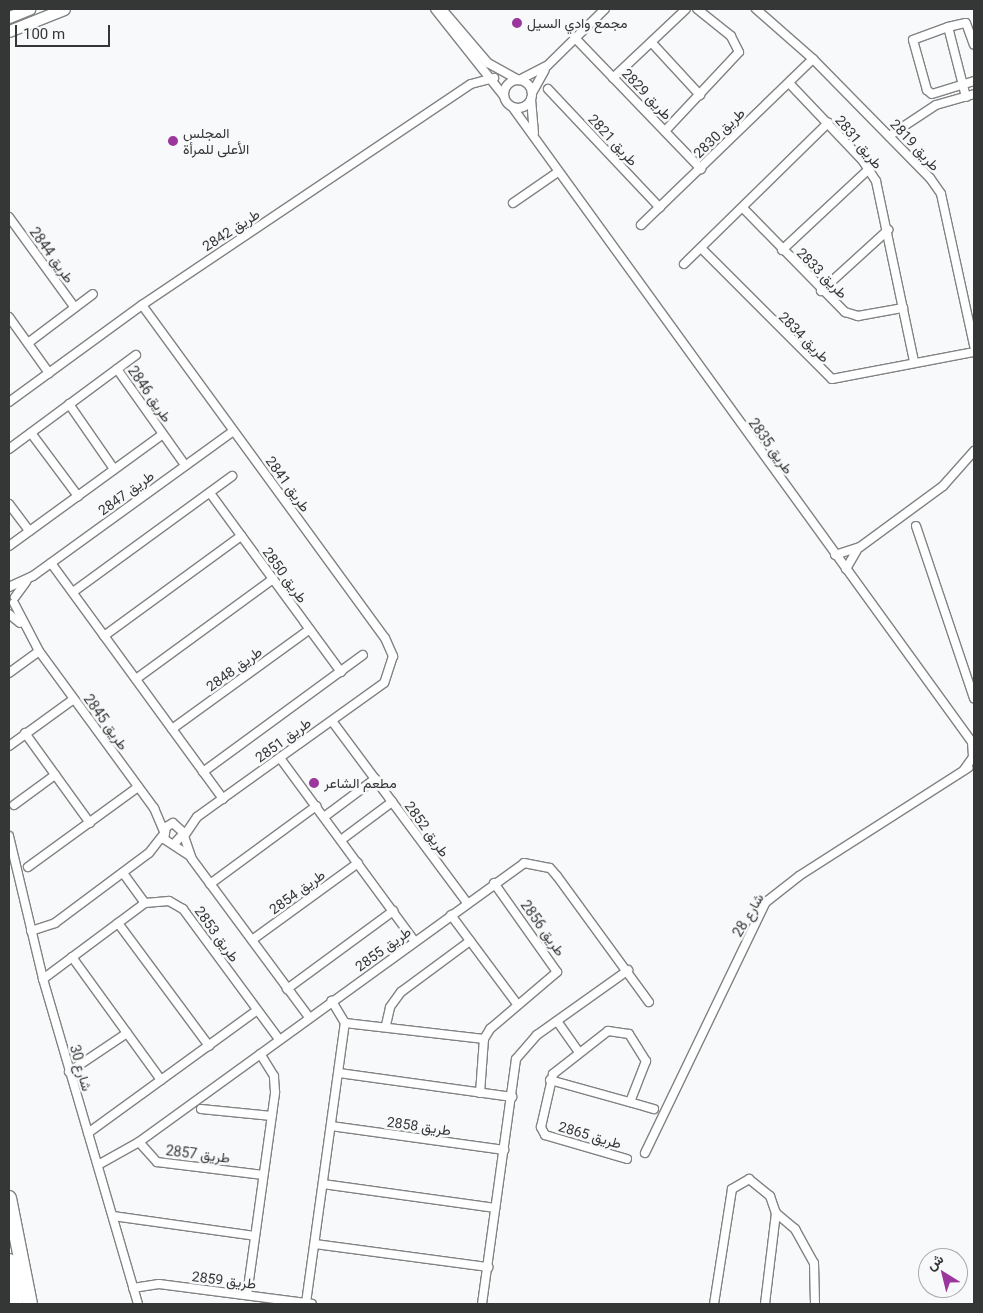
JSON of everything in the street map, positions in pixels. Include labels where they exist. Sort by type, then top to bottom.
[{"type":"highway","points":[[9,1198],[30,1304]]},
{"type":"highway","points":[[9,1262],[16,1304]]},
{"type":"main road","points":[[9,17],[29,9]]},
{"type":"main road","points":[[9,31],[64,9]]},
{"type":"street","points":[[435,9],[485,66],[519,80],[532,95]]},
{"type":"street","points":[[442,9],[494,78],[513,108],[525,107],[547,66],[605,9]]},
{"type":"street","points":[[613,78],[686,9]]},
{"type":"street","points":[[665,131],[739,52],[731,36],[696,9]]},
{"type":"street","name":"طريق 2819","points":[[756,9],[813,59],[889,136],[941,194],[974,345]]},
{"type":"street","points":[[974,45],[970,21],[912,43],[929,93],[974,81]]},
{"type":"street","points":[[889,136],[936,105],[970,95],[963,85],[948,28]]},
{"type":"street","name":"طريق 2829","points":[[575,38],[700,169]]},
{"type":"street","points":[[652,43],[700,95]]},
{"type":"street","name":"طريق 2830","points":[[641,225],[813,59]]},
{"type":"street","name":"طريق 2842","points":[[9,402],[142,305],[471,84],[485,66]]},
{"type":"street","points":[[504,96],[508,85],[547,66]]},
{"type":"street","name":"طريق 2842","points":[[471,84],[494,78]]},
{"type":"street","name":"طريق 2831","points":[[789,83],[869,169],[888,230],[914,362]]},
{"type":"street","name":"طريق 2821","points":[[548,89],[660,208]]},
{"type":"street","name":"طريق 2835","points":[[532,95],[535,137]]},
{"type":"street","name":"طريق 2835","points":[[513,108],[972,742],[973,757],[964,770]]},
{"type":"street","points":[[684,264],[828,123]]},
{"type":"street","name":"طريق 2833","points":[[782,250],[869,169]]},
{"type":"street","points":[[513,203],[558,172]]},
{"type":"street","name":"طريق 2833","points":[[743,208],[821,291],[851,315],[903,308]]},
{"type":"street","name":"طريق 2844","points":[[9,217],[75,308]]},
{"type":"street","points":[[821,291],[888,230]]},
{"type":"street","name":"طريق 2834","points":[[700,248],[826,376],[843,379],[914,362],[974,352]]},
{"type":"street","points":[[28,343],[93,294]]},
{"type":"street","name":"طريق 2841","points":[[142,305],[390,646],[392,666],[384,684]]},
{"type":"street","points":[[9,317],[48,373]]},
{"type":"street","points":[[9,449],[136,355]]},
{"type":"street","name":"طريق 2846","points":[[117,369],[185,465]]},
{"type":"street","points":[[69,404],[114,469]]},
{"type":"street","name":"طريق 2847","points":[[9,588],[33,576],[234,431]]},
{"type":"street","points":[[31,433],[78,496]]},
{"type":"street","name":"طريق 2846","points":[[9,546],[163,434]]},
{"type":"street","points":[[835,555],[860,546],[957,475],[974,451]]},
{"type":"street","points":[[73,592],[232,476]]},
{"type":"street","name":"طريق 2850","points":[[210,493],[341,672]]},
{"type":"street","points":[[9,504],[29,531]]},
{"type":"street","points":[[916,526],[974,698]]},
{"type":"street","points":[[104,636],[242,536]]},
{"type":"street","points":[[846,569],[860,546]]},
{"type":"street","points":[[51,563],[223,799]]},
{"type":"street","name":"طريق 2847","points":[[12,603],[33,576]]},
{"type":"street","points":[[136,679],[273,579]]},
{"type":"street","name":"طريق 2845","points":[[9,588],[12,603],[22,624],[39,651],[154,808],[175,823]]},
{"type":"street","name":"طريق 2845","points":[[9,614],[22,624]]},
{"type":"street","name":"طريق 2848","points":[[172,729],[310,629]]},
{"type":"street","points":[[9,673],[39,651]]},
{"type":"street","points":[[203,772],[363,655]]},
{"type":"street","name":"طريق 2851","points":[[175,823],[197,817],[384,684]]},
{"type":"street","points":[[9,746],[74,699]]},
{"type":"street","name":"طريق 2852","points":[[332,721],[467,903]]},
{"type":"street","points":[[25,733],[90,823]]},
{"type":"street","points":[[280,758],[415,942]]},
{"type":"street","name":"شارع 28","points":[[645,1153],[766,902],[800,876],[974,764]]},
{"type":"street","points":[[14,805],[55,776]]},
{"type":"street","points":[[324,817],[375,779]]},
{"type":"street","points":[[28,868],[138,787]]},
{"type":"street","points":[[341,840],[392,802]]},
{"type":"street","points":[[210,884],[316,806]]},
{"type":"street","name":"طريق 2845","points":[[154,808],[163,833],[172,844]]},
{"type":"street","name":"طريق 2851","points":[[172,844],[184,836],[197,817]]},
{"type":"street","points":[[149,853],[163,833],[175,823],[184,836],[192,859],[309,1018]]},
{"type":"street","name":"شارع 30","points":[[9,836],[30,931],[43,979],[138,1304]]},
{"type":"street","points":[[30,931],[55,923],[149,853],[172,844],[192,859]]},
{"type":"street","name":"طريق 2855","points":[[98,1165],[139,1142],[524,863],[550,868],[628,970],[650,1002]]},
{"type":"street","name":"طريق 2854","points":[[252,940],[358,864]]},
{"type":"street","points":[[43,979],[145,903],[123,872]]},
{"type":"street","name":"طريق 2856","points":[[480,1093],[484,1040],[498,1018],[557,972],[494,883]]},
{"type":"street","name":"طريق 2853","points":[[145,903],[169,901],[183,909],[278,1040]]},
{"type":"street","points":[[287,989],[393,911]]},
{"type":"street","points":[[451,915],[517,1004]]},
{"type":"street","points":[[118,923],[209,1046]]},
{"type":"street","points":[[386,1025],[390,1007],[401,992],[470,941]]},
{"type":"street","points":[[72,957],[161,1080]]},
{"type":"street","points":[[482,1304],[516,1059],[528,1042],[628,970]]},
{"type":"street","points":[[309,1304],[315,1244],[345,1023],[332,1001]]},
{"type":"street","points":[[88,1133],[257,1010]]},
{"type":"street","points":[[557,1021],[578,1051]]},
{"type":"street","points":[[345,1023],[386,1025],[484,1040]]},
{"type":"street","points":[[630,1102],[646,1062],[629,1034],[608,1031],[578,1051],[550,1080],[654,1109]]},
{"type":"street","points":[[69,1072],[127,1032]]},
{"type":"street","points":[[247,1295],[276,1084],[260,1054]]},
{"type":"street","points":[[339,1074],[512,1097]]},
{"type":"street","name":"طريق 2865","points":[[550,1080],[541,1127],[545,1135],[627,1159]]},
{"type":"street","points":[[201,1109],[272,1116]]},
{"type":"street","name":"طريق 2858","points":[[331,1126],[504,1150]]},
{"type":"street","name":"طريق 2857","points":[[139,1142],[157,1162],[263,1175]]},
{"type":"street","points":[[714,1304],[732,1189],[742,1180],[756,1181],[770,1196],[776,1214],[765,1304]]},
{"type":"street","points":[[323,1184],[496,1208]]},
{"type":"street","points":[[776,1214],[795,1229],[814,1263],[815,1304]]},
{"type":"street","points":[[113,1216],[255,1236]]},
{"type":"street","points":[[315,1244],[488,1267]]},
{"type":"street","name":"طريق 2859","points":[[134,1288],[158,1284],[247,1295],[273,1302],[309,1304]]},
{"type":"place","name":"مجمع وادي السيل","points":[[517,23]]},
{"type":"place","name":"المجلس الأعلى للمرأة","points":[[173,141]]},
{"type":"place","name":"مطعم الشاعر","points":[[314,783]]}]
